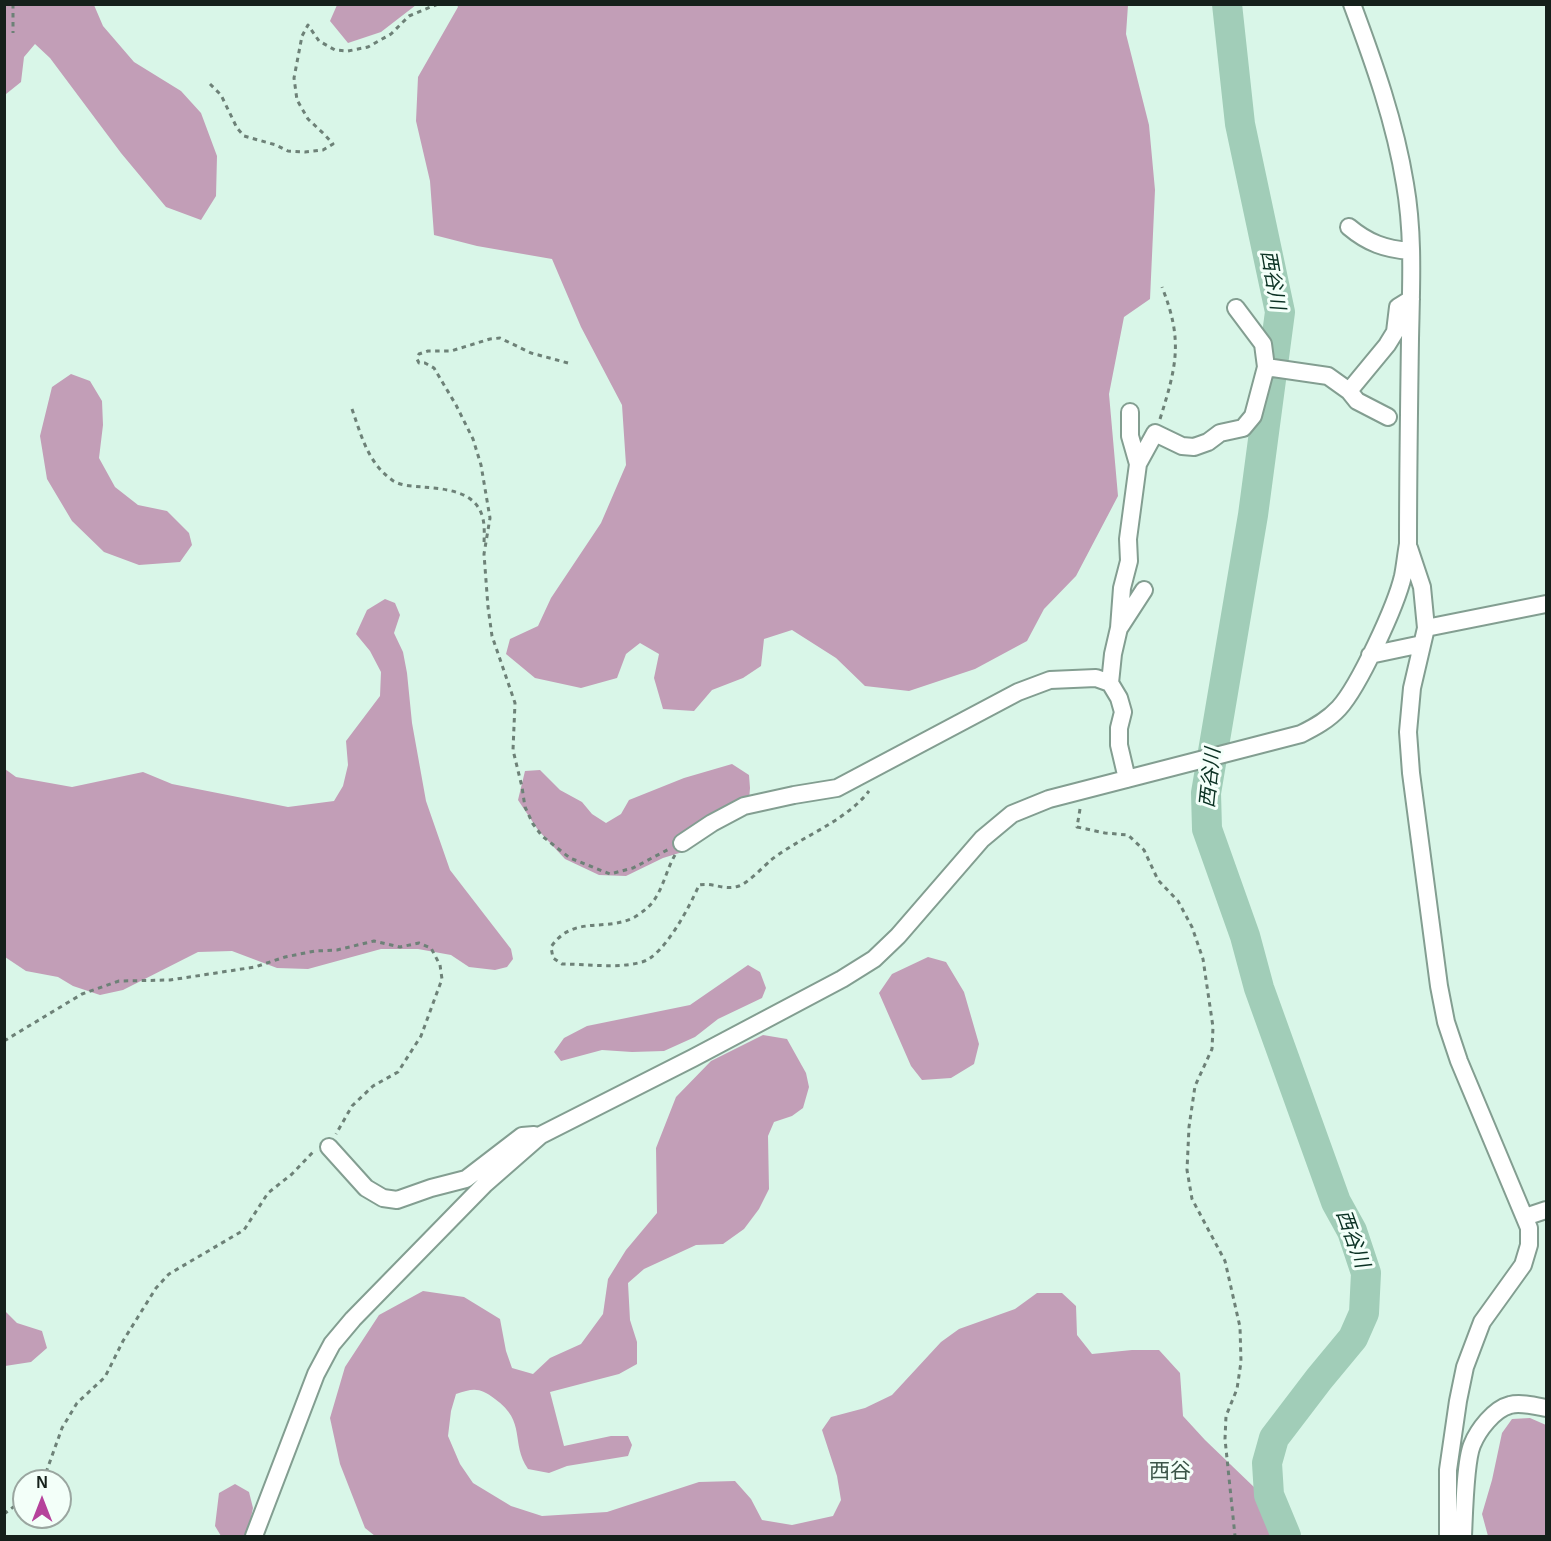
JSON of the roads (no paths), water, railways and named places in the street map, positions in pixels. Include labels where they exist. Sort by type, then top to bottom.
[{"type":"street","points":[[254,1536],[316,1374],[332,1344],[353,1319],[485,1184],[541,1135],[693,1058],[842,979],[874,959],[898,936],[982,839],[1012,814],[1048,799],[1084,789],[1230,754],[1301,734],[1323,723],[1340,707],[1370,655],[1385,622],[1403,578],[1408,544],[1411,299],[1406,184],[1393,127],[1373,61],[1352,4]]},
{"type":"street","points":[[1349,227],[1363,239],[1376,245],[1410,251]]},
{"type":"street","points":[[1349,391],[1395,332],[1398,307],[1411,299]]},
{"type":"street","points":[[1127,779],[1119,745],[1123,712],[1119,698],[1110,683],[1119,628],[1121,598],[1129,561],[1130,521],[1138,464],[1155,433],[1182,446],[1194,447],[1208,442],[1221,433],[1243,428],[1253,416],[1273,367],[1263,344],[1236,308]]},
{"type":"street","points":[[1273,367],[1328,376],[1349,391],[1357,401],[1388,417]]},
{"type":"street","points":[[1131,412],[1130,436],[1138,464]]},
{"type":"street","points":[[1408,544],[1422,587],[1424,636],[1412,688],[1408,732],[1411,772],[1439,986],[1446,1022],[1459,1061],[1525,1217],[1529,1228],[1530,1245],[1523,1265],[1482,1322],[1466,1366],[1458,1401],[1448,1470],[1448,1536]]},
{"type":"street","points":[[1119,628],[1144,590]]},
{"type":"street","points":[[1370,655],[1424,636],[1546,604]]},
{"type":"street","points":[[682,843],[712,823],[744,806],[837,788],[1018,692],[1050,680],[1096,678],[1110,683]]},
{"type":"street","points":[[329,1147],[366,1188],[383,1198],[397,1200],[466,1179],[522,1136],[541,1135]]},
{"type":"street","points":[[1525,1217],[1546,1210]]},
{"type":"street","points":[[1463,1536],[1469,1459],[1472,1445],[1481,1431],[1496,1413],[1510,1405],[1546,1408]]},
{"type":"waterway","name":"西谷川","points":[[1227,4],[1240,124],[1280,312],[1253,515],[1206,793],[1207,829],[1245,936],[1259,988],[1336,1202],[1352,1231],[1366,1273],[1364,1313],[1353,1338],[1274,1438],[1267,1463],[1269,1495],[1286,1536]]},
{"type":"district","name":"西谷","points":[[1170,1472]]}]
